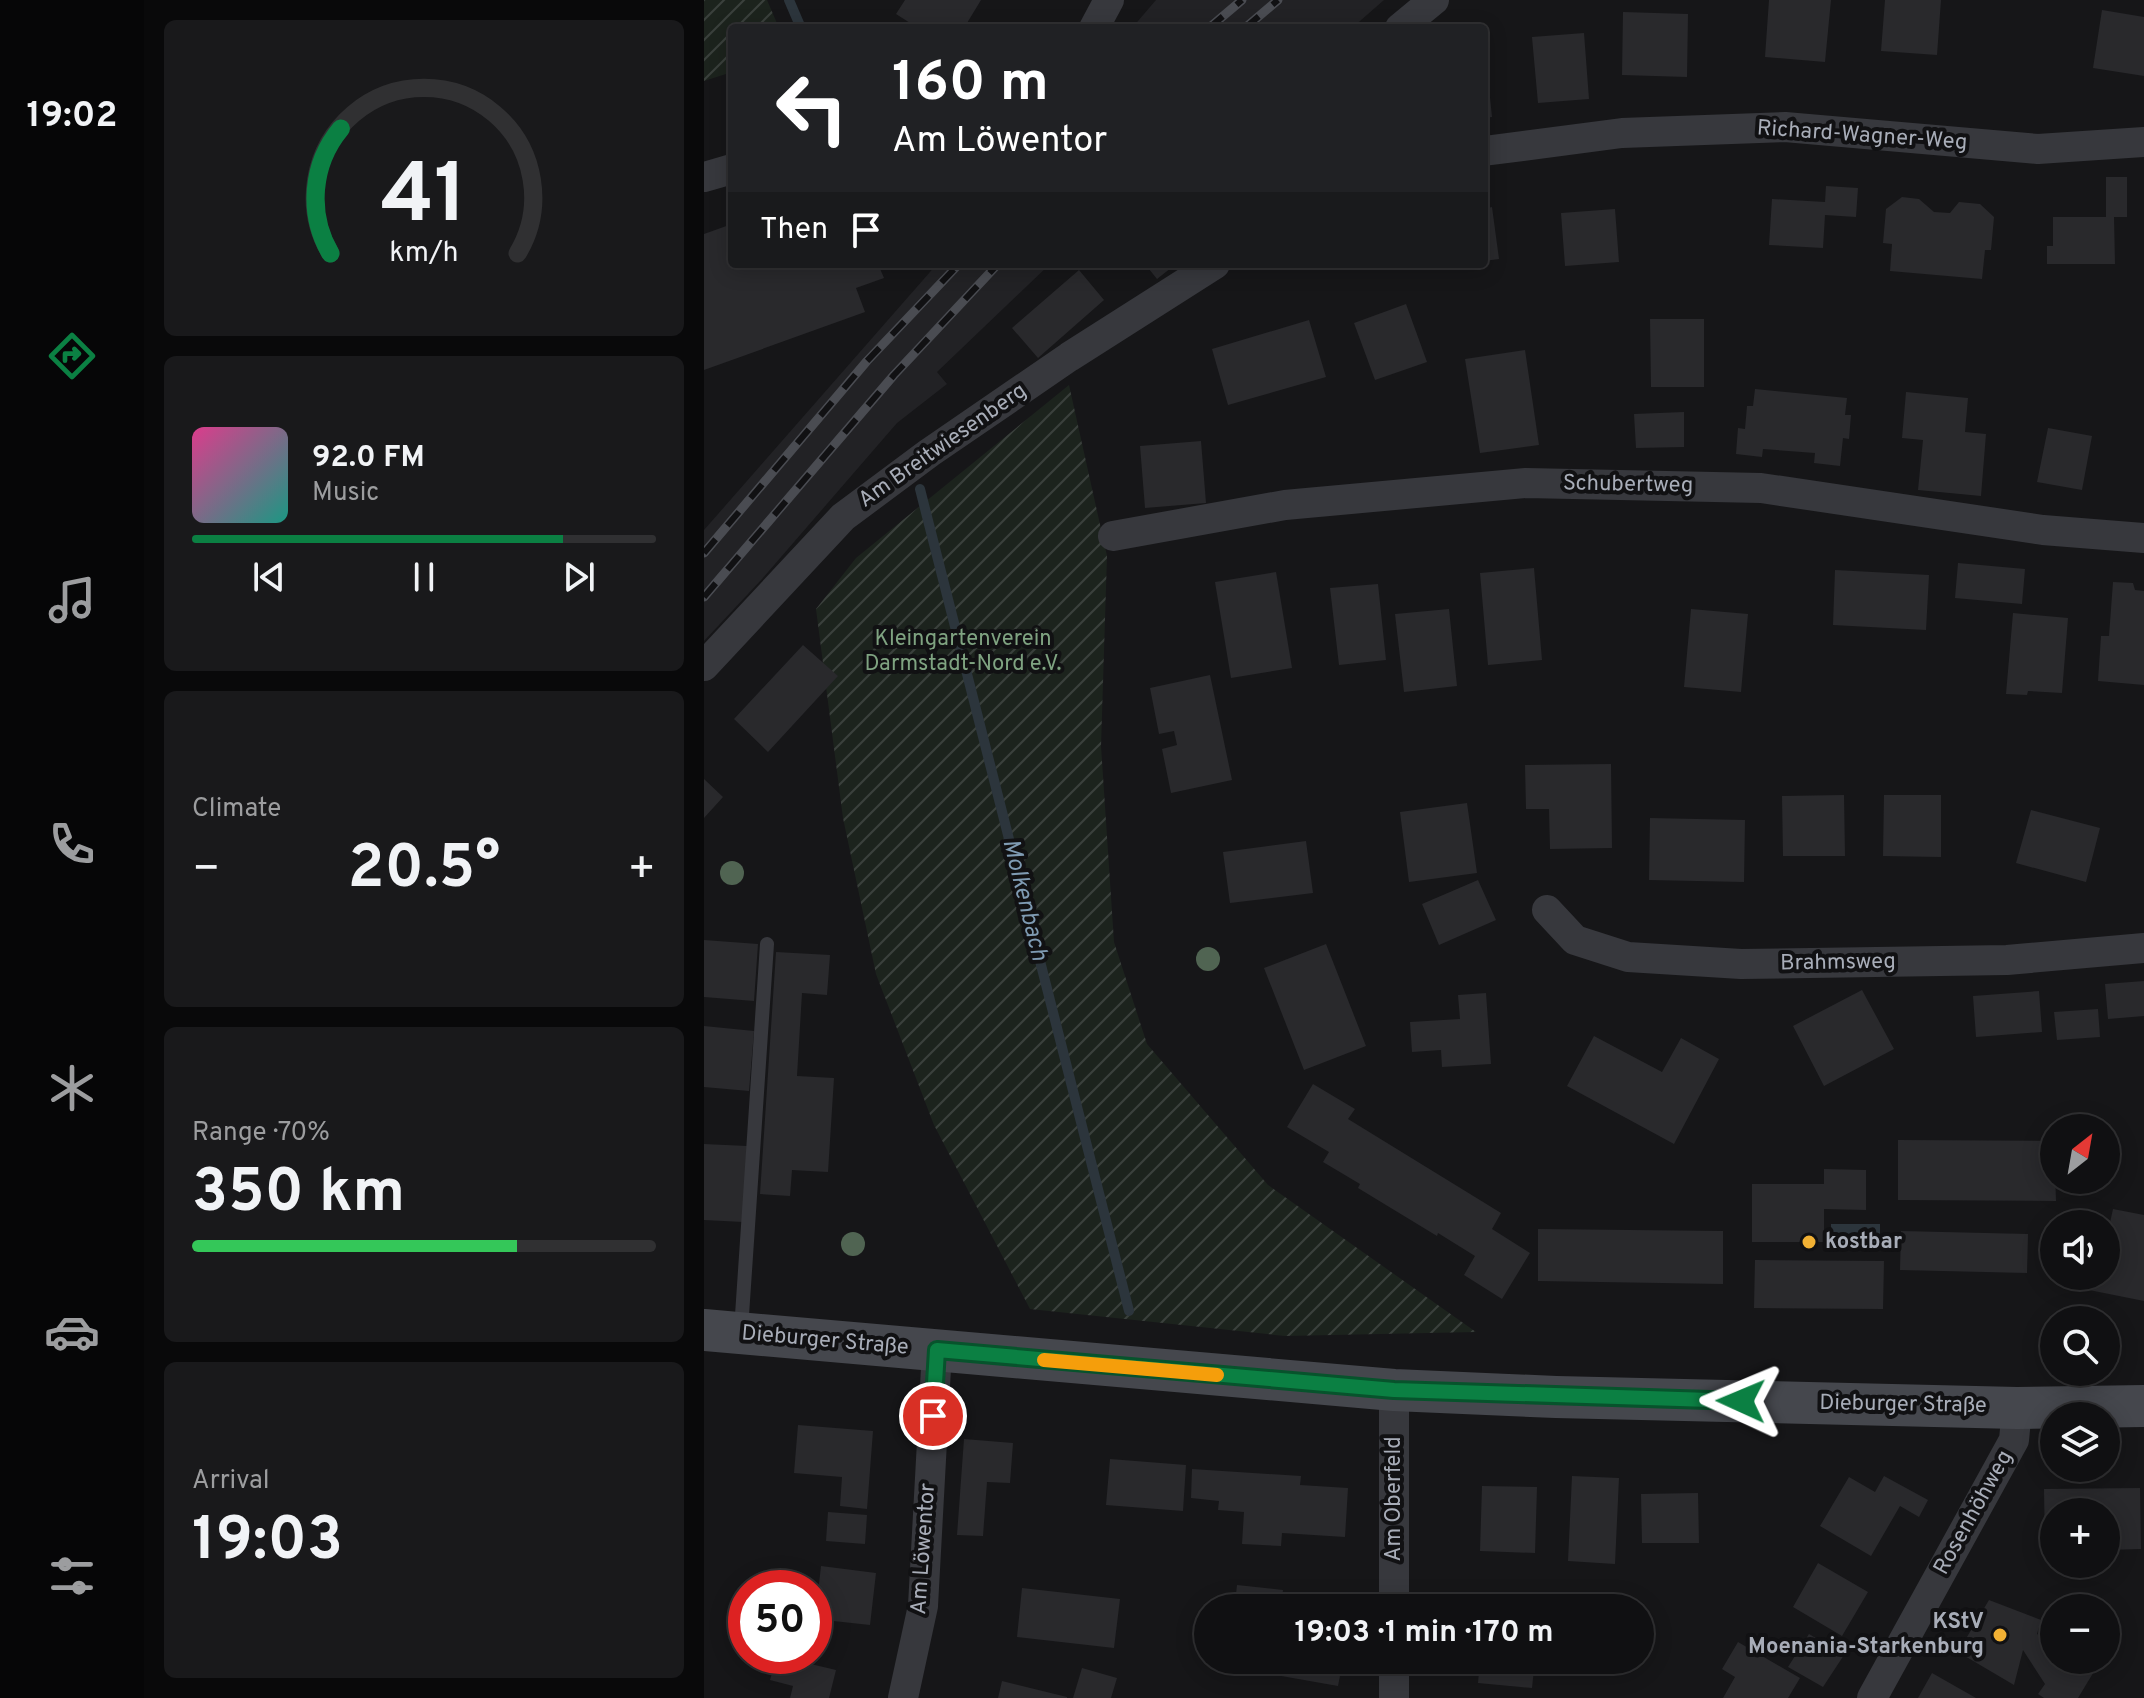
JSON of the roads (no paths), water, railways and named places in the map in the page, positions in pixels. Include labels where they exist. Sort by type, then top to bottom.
[{"type":"main road","name":"Dieburger Straße","points":[[723,1332],[1394,1390],[2017,1408],[2144,1406]]},
{"type":"street","points":[[1096,24],[1109,0]]},
{"type":"street","points":[[1405,24],[1434,0]]},
{"type":"street","name":"Richard-Wagner-Weg","points":[[1488,150],[1622,133],[1785,127],[2038,149],[2144,142]]},
{"type":"street","points":[[704,177],[728,170]]},
{"type":"street","name":"Am Breitwiesenberg","points":[[704,666],[843,517],[929,453],[1056,366],[1209,268]]},
{"type":"street","name":"Schubertweg","points":[[1113,536],[1285,505],[1526,483],[1761,488],[2043,530],[2144,538]]},
{"type":"street","name":"Brahmsweg","points":[[1547,910],[1575,940],[1628,957],[1741,964],[2007,960],[2144,948]]},
{"type":"street","name":"Am Löwentor","points":[[903,1698],[923,1606],[937,1350]]},
{"type":"street","name":"Am Oberfeld","points":[[1394,1390],[1394,1594]]},
{"type":"street","name":"Rosenhöhweg","points":[[1872,1698],[2014,1440],[2017,1408]]},
{"type":"street","points":[[1394,1674],[1394,1698]]},
{"type":"lane","points":[[723,1332],[767,944]]},
{"type":"waterway","name":"Molkenbach","points":[[789,0],[799,24]]},
{"type":"waterway","name":"Molkenbach","points":[[920,489],[1129,1311]]},
{"type":"railway","points":[[1214,24],[1242,0]]},
{"type":"railway","points":[[1250,24],[1278,0]]},
{"type":"railway","points":[[704,553],[867,361],[955,268]]},
{"type":"railway","points":[[704,597],[894,375],[994,268]]},
{"type":"place","name":"kostbar","points":[[1809,1242]]},
{"type":"place","name":"KStV Moenania-Starkenburg","points":[[2000,1635]]},
{"type":"park label","name":"Kleingartenverein Darmstadt-Nord e.V.","points":[[963,652]]}]
